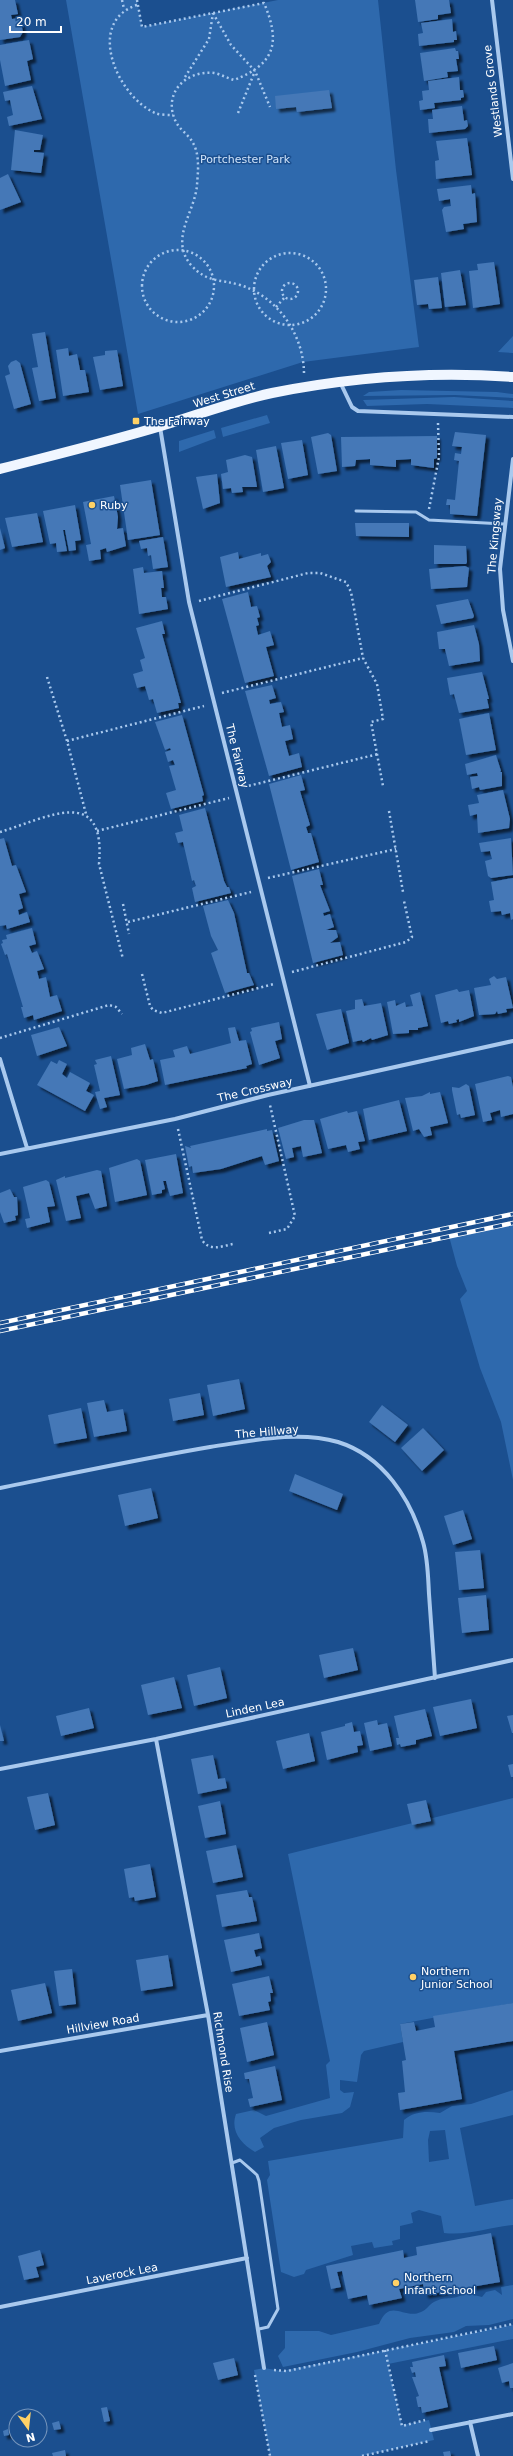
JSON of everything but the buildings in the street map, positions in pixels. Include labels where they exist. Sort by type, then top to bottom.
[{"type":"main road","name":"West Street","points":[[0,469],[160,427],[263,395],[304,387],[340,381],[419,374],[513,377]]},
{"type":"street","name":"Westlands Grove","points":[[492,0],[513,179]]},
{"type":"street","points":[[340,381],[352,407],[358,411],[513,416]]},
{"type":"street","name":"The Fairway","points":[[160,427],[189,603],[310,1086]]},
{"type":"street","name":"The Kingsway","points":[[513,459],[504,524],[500,587],[513,662]]},
{"type":"street","name":"The Crossway","points":[[0,1154],[175,1119],[268,1095],[513,1041]]},
{"type":"street","points":[[0,1059],[27,1148]]},
{"type":"street","name":"The Hillway","points":[[0,1488],[154,1457],[254,1440],[286,1437],[318,1438],[338,1442],[355,1450],[377,1464],[389,1476],[399,1488],[415,1521],[427,1559],[434,1678]]},
{"type":"street","name":"Linden Lea","points":[[0,1769],[156,1739],[513,1660]]},
{"type":"street","name":"Richmond Rise","points":[[156,1739],[208,2015],[264,2368]]},
{"type":"street","name":"Hillview Road","points":[[0,2051],[208,2015]]},
{"type":"street","name":"Laverock Lea","points":[[0,2307],[247,2258]]},
{"type":"street","points":[[432,2430],[513,2414]]},
{"type":"street","points":[[470,2422],[478,2456]]},
{"type":"lane","points":[[356,511],[416,512],[428,519],[504,524]]},
{"type":"lane","points":[[232,2163],[240,2160],[247,2165],[257,2175],[260,2188],[278,2309],[268,2327],[259,2329]]},
{"type":"path","points":[[122,0],[124,9]]},
{"type":"path","points":[[137,0],[142,27],[264,3],[269,16],[274,46],[269,55],[255,71],[238,113]]},
{"type":"path","points":[[137,5],[124,9],[112,27],[110,42],[119,78],[126,90],[138,102],[156,113],[173,115]]},
{"type":"path","points":[[213,13],[231,45],[255,71],[270,107]]},
{"type":"path","points":[[213,13],[209,39],[185,78],[172,95],[171,103],[176,124],[194,143],[198,164],[194,202],[182,230],[186,257],[191,265],[214,282],[231,282],[253,290],[276,307],[292,326],[304,362],[304,387]]},
{"type":"path","points":[[185,78],[194,74],[215,73],[234,80],[255,71]]},
{"type":"path","points":[[185,250],[202,258],[212,273],[214,282],[212,297],[204,311],[186,321],[165,320],[148,307],[142,286],[148,266],[164,253],[185,250]]},
{"type":"path","points":[[300,254],[315,263],[324,277],[326,288],[325,300],[312,318],[292,326],[275,323],[262,313],[254,298],[253,290],[255,279],[260,268],[278,255],[300,254]]},
{"type":"path","points":[[288,284],[295,284],[298,291],[296,296],[292,299],[285,298],[282,292],[283,287],[288,284]]},
{"type":"path","points":[[276,307],[285,298]]},
{"type":"path","points":[[428,519],[439,457],[438,413]]},
{"type":"path","points":[[189,603],[308,573],[329,576],[349,586],[364,658],[377,684],[383,718],[371,722],[383,786]]},
{"type":"path","points":[[212,696],[364,658]]},
{"type":"path","points":[[47,677],[67,741],[86,815],[97,831],[100,848],[99,864],[123,959]]},
{"type":"path","points":[[67,741],[214,703]]},
{"type":"path","points":[[236,789],[312,769],[378,754]]},
{"type":"path","points":[[97,831],[238,796]]},
{"type":"path","points":[[389,810],[403,892]]},
{"type":"path","points":[[0,832],[67,812],[76,811],[86,815]]},
{"type":"path","points":[[259,880],[396,849]]},
{"type":"path","points":[[128,922],[261,890]]},
{"type":"path","points":[[282,974],[406,942],[412,937],[412,932],[404,901]]},
{"type":"path","points":[[123,904],[128,922],[129,934]]},
{"type":"path","points":[[142,974],[150,1006],[153,1010],[162,1013],[284,982]]},
{"type":"path","points":[[0,1038],[109,1005],[116,1007],[122,1014]]},
{"type":"path","points":[[268,1095],[295,1216],[287,1229],[269,1233]]},
{"type":"path","points":[[175,1119],[202,1240],[208,1247],[214,1248],[234,1244]]},
{"type":"path","points":[[270,2456],[254,2370],[264,2368],[287,2371],[513,2324]]},
{"type":"path","points":[[362,2456],[434,2440],[429,2420],[402,2426],[385,2350]]},
{"type":"green space","name":"Portchester Park","points":[[66,0],[137,0],[142,27],[278,0],[378,0],[396,170],[419,347],[303,362],[138,414]]},
{"type":"green space","points":[[513,336],[513,353],[498,352]]},
{"type":"green space","points":[[401,390],[497,392],[513,394],[513,398],[455,395],[363,396],[369,392]]},
{"type":"green space","points":[[454,397],[513,401],[513,408],[427,404],[367,406],[363,400]]},
{"type":"green space","points":[[267,415],[270,423],[223,437],[221,428]]},
{"type":"green space","points":[[214,430],[216,438],[179,452],[179,441]]},
{"type":"green space","points":[[513,1223],[513,1480],[501,1422],[480,1368],[460,1299],[467,1291],[457,1266],[449,1236]]},
{"type":"green space","points":[[513,1798],[513,2003],[400,2024],[403,2042],[364,2051],[361,2055],[357,2082],[340,2080],[340,2090],[344,2093],[354,2092],[350,2107],[342,2113],[301,2120],[274,2128],[260,2138],[264,2147],[255,2152],[250,2149],[241,2141],[234,2126],[236,2114],[254,2110],[266,2116],[330,2098],[326,2065],[330,2061],[288,1854]]},
{"type":"green space","points":[[513,2090],[513,2115],[460,2128],[475,2206],[513,2199],[513,2225],[462,2233],[444,2233],[441,2216],[419,2210],[411,2213],[413,2223],[400,2226],[400,2239],[392,2241],[393,2245],[374,2248],[372,2242],[351,2246],[353,2255],[306,2270],[304,2274],[294,2277],[281,2272],[267,2180],[270,2175],[268,2161],[403,2138],[404,2120],[416,2113],[440,2113],[452,2106],[471,2104]],"holes":[[[445,2130],[449,2159],[429,2162],[428,2140],[430,2131]]]},
{"type":"green space","points":[[513,2285],[513,2319],[489,2325],[466,2326],[454,2332],[410,2338],[357,2352],[283,2367],[278,2356],[285,2348],[285,2331],[319,2331],[331,2335],[379,2324],[383,2316],[393,2310],[415,2314],[423,2311],[434,2302],[457,2297],[466,2293],[482,2297],[486,2292],[495,2290],[502,2295],[501,2287]]},
{"type":"green space","points":[[513,2325],[513,2339],[388,2364],[402,2425],[429,2420],[434,2440],[362,2456],[270,2456],[254,2370],[264,2368],[282,2371]]},
{"type":"railway","points":[[0,1323],[513,1214]]},
{"type":"railway","points":[[0,1331],[513,1223]]},
{"type":"place","name":"The Fairway","points":[[136,421]]},
{"type":"place","name":"Ruby","points":[[92,505]]},
{"type":"place","name":"Northern Junior School","points":[[413,1977]]},
{"type":"place","name":"Northern Infant School","points":[[396,2283]]}]
